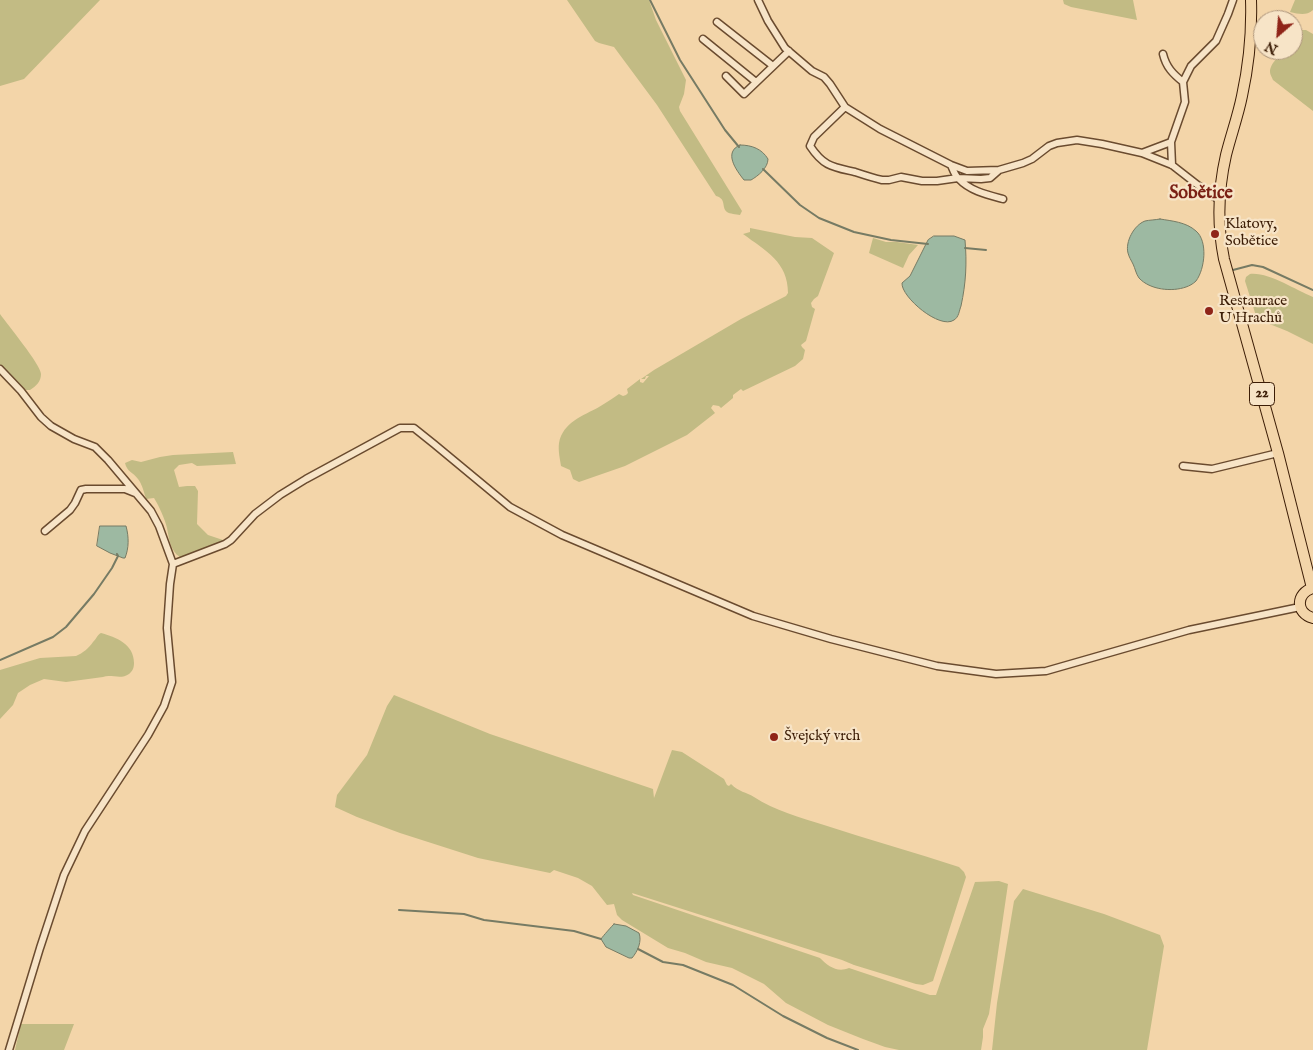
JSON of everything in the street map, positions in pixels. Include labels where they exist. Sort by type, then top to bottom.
[{"type":"main road","name":"22","points":[[1251,0],[1248,66],[1242,98],[1221,180],[1219,200],[1220,230],[1224,259],[1278,453],[1312,588],[1301,597],[1300,607]]},
{"type":"main road","points":[[1300,607],[1306,615],[1313,618]]},
{"type":"street","points":[[758,0],[768,21],[785,48],[812,71],[824,78],[846,107],[903,142],[950,165],[968,171],[999,170],[1032,159],[1056,143],[1077,140],[1142,153],[1172,165],[1219,200]]},
{"type":"street","points":[[1172,165],[1171,142],[1185,102],[1183,82],[1191,66],[1216,42],[1232,0]]},
{"type":"street","points":[[717,22],[774,66]]},
{"type":"street","points":[[703,40],[756,82]]},
{"type":"street","points":[[726,76],[744,94],[789,51]]},
{"type":"street","points":[[1163,54],[1165,64],[1183,82]]},
{"type":"street","points":[[846,107],[822,129],[811,141],[810,146],[815,154],[826,163],[838,169],[882,180],[901,176],[930,181],[958,178],[981,180],[990,178],[999,170]]},
{"type":"street","points":[[1142,153],[1171,142]]},
{"type":"street","points":[[950,165],[958,178],[980,193],[1003,199]]},
{"type":"street","points":[[0,369],[51,426],[74,439],[95,447],[108,460],[151,511],[159,526],[173,564],[167,628],[172,682],[164,706],[148,735],[86,831],[64,876],[9,1050]]},
{"type":"street","points":[[173,564],[225,544],[255,514],[280,495],[400,428],[407,427],[414,428],[424,435],[510,507],[562,535],[753,616],[831,639],[937,666],[996,674],[1046,671],[1189,630],[1300,607]]},
{"type":"street","points":[[1184,466],[1212,469],[1278,453]]},
{"type":"street","points":[[45,531],[70,510],[81,490],[125,489],[136,493]]},
{"type":"shaded area","points":[[0,0],[100,0],[24,79],[0,86]]},
{"type":"shaded area","points":[[567,0],[649,0],[656,20],[686,80],[684,94],[679,107],[680,111],[742,211],[740,215],[725,210],[722,199],[716,196],[657,105],[614,47],[595,41]]},
{"type":"shaded area","points":[[1063,0],[1133,0],[1137,20],[1071,7],[1064,4]]},
{"type":"shaded area","points":[[1295,0],[1313,0],[1313,10],[1310,12],[1303,14],[1303,10],[1291,10]]},
{"type":"shaded area","points":[[1303,30],[1313,34],[1313,111],[1273,80],[1270,73],[1272,64],[1275,60],[1303,60]]},
{"type":"shaded area","points":[[740,145],[756,148],[768,159],[764,169],[751,180],[744,180],[733,161],[732,152]]},
{"type":"shaded area","points":[[1160,219],[1179,222],[1188,226],[1196,231],[1202,241],[1204,255],[1201,270],[1196,281],[1187,287],[1168,290],[1149,285],[1139,278],[1129,256],[1127,249],[1129,239],[1137,226],[1145,221]]},
{"type":"shaded area","points":[[750,228],[795,237],[812,238],[834,253],[818,296],[811,303],[815,309],[806,341],[801,345],[805,350],[803,359],[795,366],[743,391],[741,389],[721,408],[713,405],[711,408],[715,413],[687,435],[625,466],[579,482],[573,479],[570,470],[561,466],[559,452],[561,436],[569,425],[619,394],[626,395],[628,393],[627,389],[640,379],[640,382],[643,383],[649,376],[641,379],[654,370],[741,319],[786,296],[788,293],[787,282],[780,265],[760,246],[743,234],[750,232]]},
{"type":"shaded area","points":[[934,236],[954,236],[965,240],[966,273],[961,306],[957,317],[948,322],[931,316],[922,310],[908,296],[903,289],[902,283],[910,276],[928,240]]},
{"type":"shaded area","points":[[873,238],[886,242],[918,245],[909,255],[903,268],[869,253]]},
{"type":"shaded area","points":[[1250,274],[1274,279],[1313,297],[1313,344],[1257,319],[1245,281],[1246,277]]},
{"type":"shaded area","points":[[0,314],[40,369],[39,382],[30,390],[26,390],[0,365]]},
{"type":"shaded area","points":[[233,452],[236,464],[197,466],[192,463],[179,465],[174,470],[179,487],[195,486],[198,491],[197,524],[208,535],[223,540],[180,557],[172,548],[165,521],[156,501],[154,498],[146,499],[139,481],[125,463],[132,460],[141,462],[173,455]]},
{"type":"shaded area","points":[[100,526],[126,526],[128,542],[125,558],[97,546]]},
{"type":"shaded area","points":[[101,633],[118,639],[128,646],[133,656],[134,664],[129,674],[123,677],[106,676],[66,682],[44,679],[18,693],[13,705],[0,719],[0,670],[40,658],[76,656],[88,648]]},
{"type":"shaded area","points":[[394,695],[490,734],[653,789],[654,798],[672,750],[682,752],[724,779],[727,785],[731,784],[779,810],[959,867],[964,872],[966,877],[933,981],[923,985],[854,965],[632,893],[633,895],[820,958],[837,969],[849,968],[930,995],[936,995],[975,882],[999,881],[1008,884],[989,1014],[983,1029],[981,1050],[899,1050],[863,1039],[828,1025],[786,1003],[764,984],[732,968],[706,962],[668,948],[622,920],[617,915],[614,904],[607,905],[592,886],[578,878],[554,870],[550,873],[478,858],[400,833],[335,807],[337,795],[367,755],[387,706]]},
{"type":"shaded area","points":[[1023,889],[1104,914],[1160,935],[1164,946],[1147,1050],[992,1050],[997,1003],[1014,901]]},
{"type":"shaded area","points":[[614,924],[626,926],[639,933],[639,946],[632,958],[606,947],[601,939]]},
{"type":"shaded area","points":[[21,1024],[74,1024],[64,1050],[15,1050]]},
{"type":"waterway","points":[[650,0],[680,60],[725,130],[739,147]]},
{"type":"waterway","points":[[763,169],[800,205],[819,218],[854,232],[891,240],[928,244]]},
{"type":"waterway","points":[[965,248],[986,250]]},
{"type":"waterway","points":[[1233,270],[1252,265],[1263,267],[1313,290]]},
{"type":"waterway","points":[[0,660],[53,637],[66,627],[94,594],[112,568],[118,556],[117,554]]},
{"type":"waterway","points":[[399,910],[464,914],[484,920],[574,931],[601,939]]},
{"type":"waterway","points":[[638,949],[663,962],[683,965],[733,985],[783,1016],[827,1038],[858,1050]]},
{"type":"place","name":"Klatovy, Sobětice","points":[[1215,234]]},
{"type":"place","name":"Restaurace U Hrachů","points":[[1209,311]]},
{"type":"place","name":"Švejcký vrch","points":[[774,737]]},
{"type":"district","name":"Sobětice","points":[[1201,194]]}]
